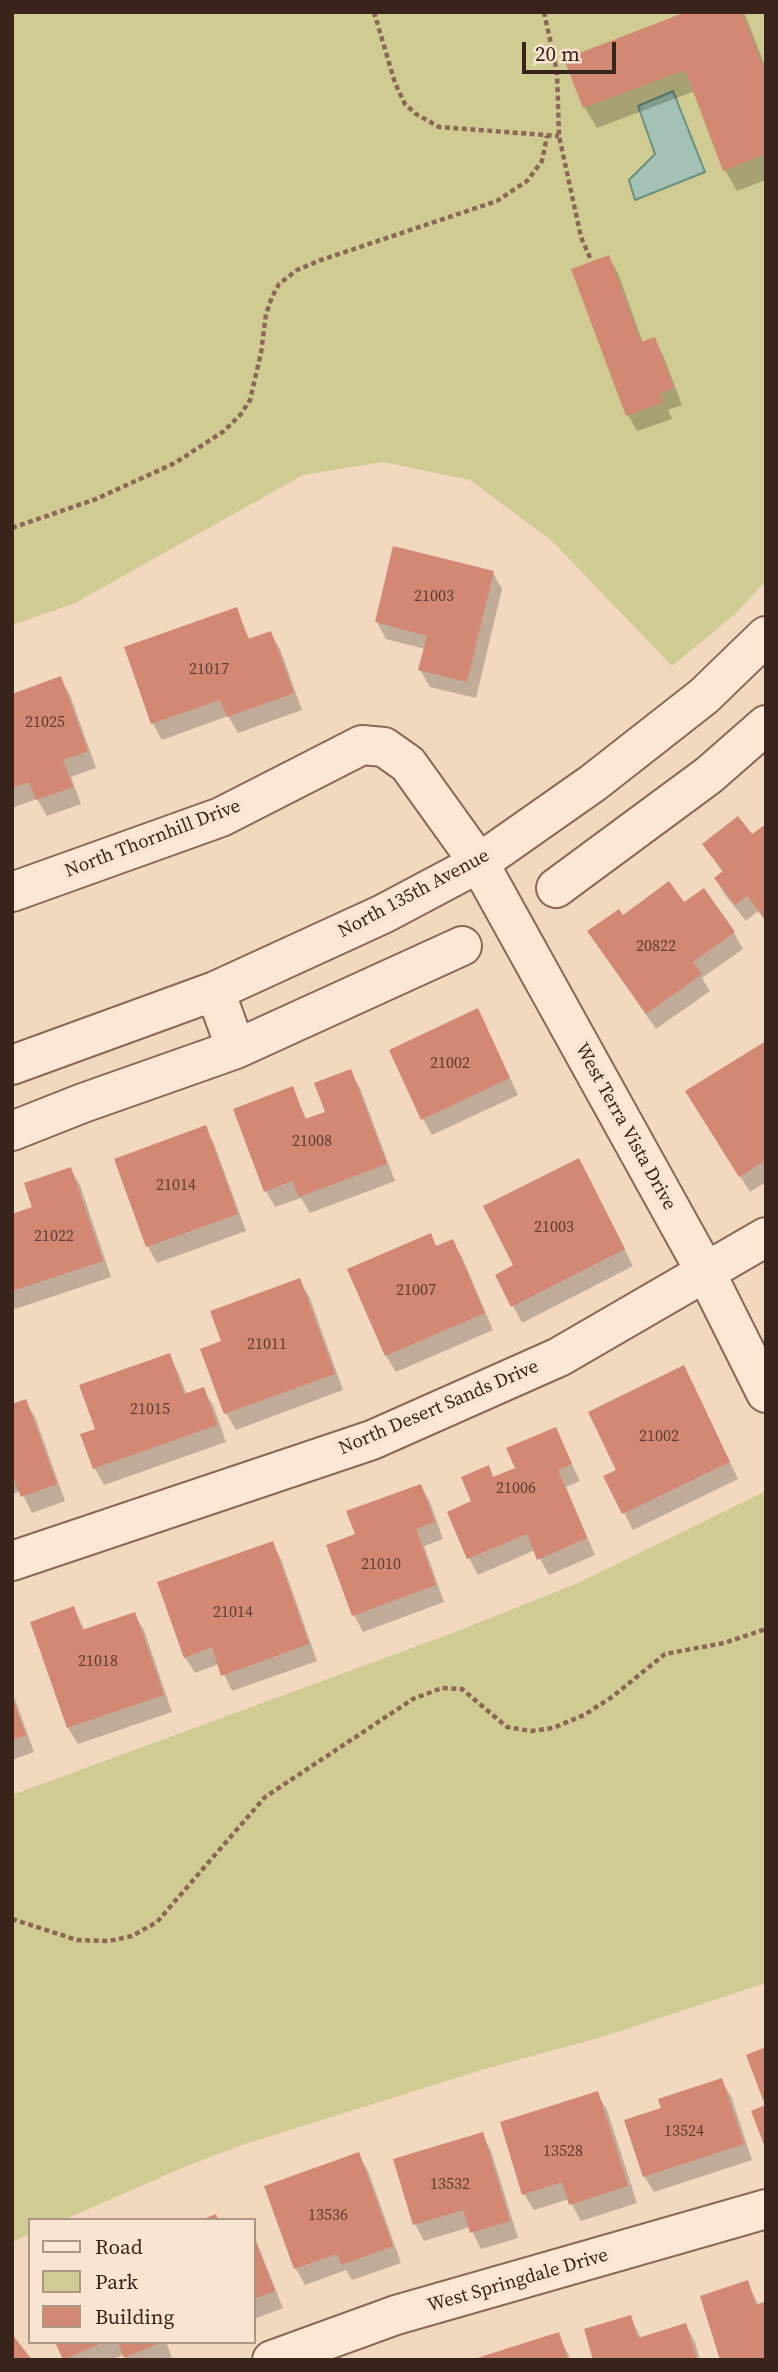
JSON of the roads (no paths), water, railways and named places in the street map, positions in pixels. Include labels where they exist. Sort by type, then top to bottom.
[{"type":"street","name":"North 135th Avenue","points":[[12,1065],[215,991],[383,914],[479,863],[593,783],[704,696],[766,636]]},
{"type":"street","points":[[556,888],[709,775],[766,726]]},
{"type":"street","name":"North Thornhill Drive","points":[[12,892],[221,817],[362,746],[384,747],[408,764],[479,863]]},
{"type":"street","name":"West Terra Vista Drive","points":[[479,863],[705,1271],[766,1393]]},
{"type":"street","points":[[12,1131],[236,1049],[462,946]]},
{"type":"street","points":[[215,991],[236,1049]]},
{"type":"street","name":"North Desert Sands Drive","points":[[12,1561],[372,1440],[559,1357],[766,1237]]},
{"type":"street","name":"West Springdale Drive","points":[[272,2360],[396,2315],[766,2209]]}]
